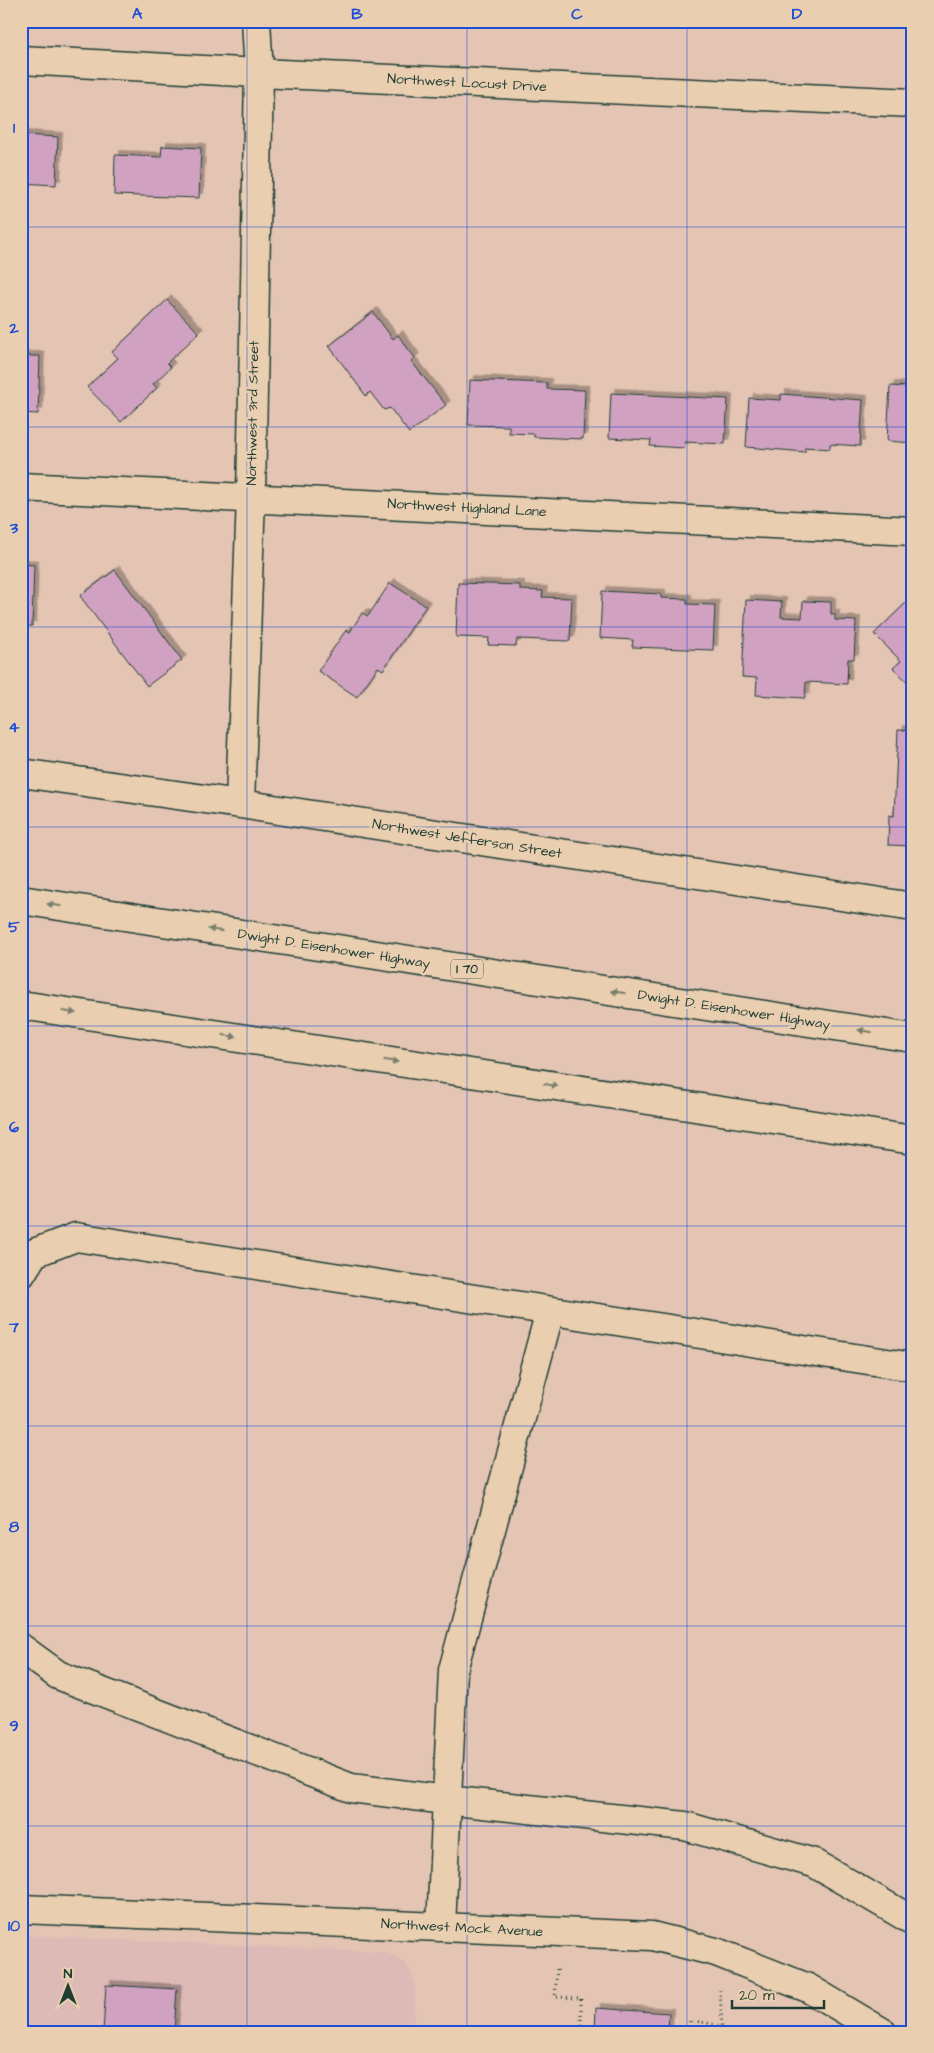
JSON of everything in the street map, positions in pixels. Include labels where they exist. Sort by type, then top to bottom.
[{"type":"main road","name":"Northwest 3rd Street","points":[[240,804],[251,497],[259,73],[256,21]]},
{"type":"main road","name":"Northwest Locust Drive","points":[[21,60],[259,73],[913,103]]},
{"type":"main road","name":"Northwest Highland Lane","points":[[21,487],[913,531]]},
{"type":"main road","name":"Northwest Jefferson Street","points":[[21,773],[240,804],[913,907]]},
{"type":"main road","name":"Dwight D. Eisenhower Highway","points":[[21,900],[913,1038]]},
{"type":"main road","points":[[21,1005],[913,1140]]},
{"type":"main road","points":[[21,1274],[34,1253],[76,1237],[913,1367]]},
{"type":"main road","points":[[441,1927],[453,1670],[550,1311]]},
{"type":"main road","points":[[21,1648],[58,1675],[351,1788],[685,1826],[814,1863],[913,1921]]},
{"type":"main road","name":"Northwest Mock Avenue","points":[[21,1908],[652,1936],[716,1952],[808,1988],[882,2032]]},
{"type":"path","points":[[557,1969],[555,1997],[582,1998],[581,2032]]},
{"type":"path","points":[[689,2032],[690,2020],[722,2026],[720,1990]]},
{"type":"shaded area","points":[[21,1935],[385,1952],[406,1964],[412,1974],[415,1985],[414,2032],[21,2032]]},
{"type":"building","points":[[796,21],[836,21],[835,24]]},
{"type":"building","points":[[21,135],[58,137],[56,185],[21,183]]},
{"type":"building","points":[[162,146],[201,148],[199,198],[114,195],[115,155],[161,157]]},
{"type":"building","points":[[167,300],[199,333],[167,363],[171,367],[153,384],[157,388],[121,422],[87,387],[118,358],[112,352]]},
{"type":"building","points":[[373,312],[393,339],[398,335],[415,358],[411,361],[446,405],[409,433],[390,408],[384,410],[370,392],[366,396],[329,346]]},
{"type":"building","points":[[21,356],[40,356],[38,414],[21,413]]},
{"type":"building","points":[[470,380],[547,383],[547,389],[585,390],[583,439],[534,437],[534,434],[509,433],[509,426],[468,425]]},
{"type":"building","points":[[913,385],[913,443],[887,441],[890,386],[910,387]]},
{"type":"building","points":[[611,393],[728,399],[725,444],[685,442],[684,448],[650,446],[651,440],[609,438]]},
{"type":"building","points":[[781,394],[863,400],[860,446],[830,444],[830,449],[805,447],[805,452],[746,447],[749,398],[781,400]]},
{"type":"building","points":[[21,564],[34,565],[32,626],[21,626]]},
{"type":"building","points":[[115,570],[182,660],[147,686],[80,596]]},
{"type":"building","points":[[390,583],[426,606],[383,670],[378,667],[357,697],[318,671],[346,630],[350,632],[362,613],[368,616]]},
{"type":"building","points":[[458,583],[520,585],[520,590],[543,591],[542,597],[572,598],[570,641],[517,639],[516,646],[488,645],[489,638],[456,637]]},
{"type":"building","points":[[602,591],[661,594],[661,598],[687,599],[687,604],[715,605],[713,650],[632,647],[633,640],[600,638]]},
{"type":"building","points":[[913,596],[913,687],[893,668],[901,661],[874,634]]},
{"type":"building","points":[[746,600],[782,602],[781,617],[802,618],[803,601],[831,602],[831,614],[835,614],[835,620],[856,621],[854,659],[848,659],[847,684],[806,682],[805,698],[756,695],[757,678],[742,677]]},
{"type":"building","points":[[898,730],[913,731],[913,846],[888,845],[889,815],[894,816]]},
{"type":"building","points":[[106,1985],[177,1989],[174,2032],[103,2032]]},
{"type":"building","points":[[596,2008],[669,2013],[668,2032],[595,2032]]}]
